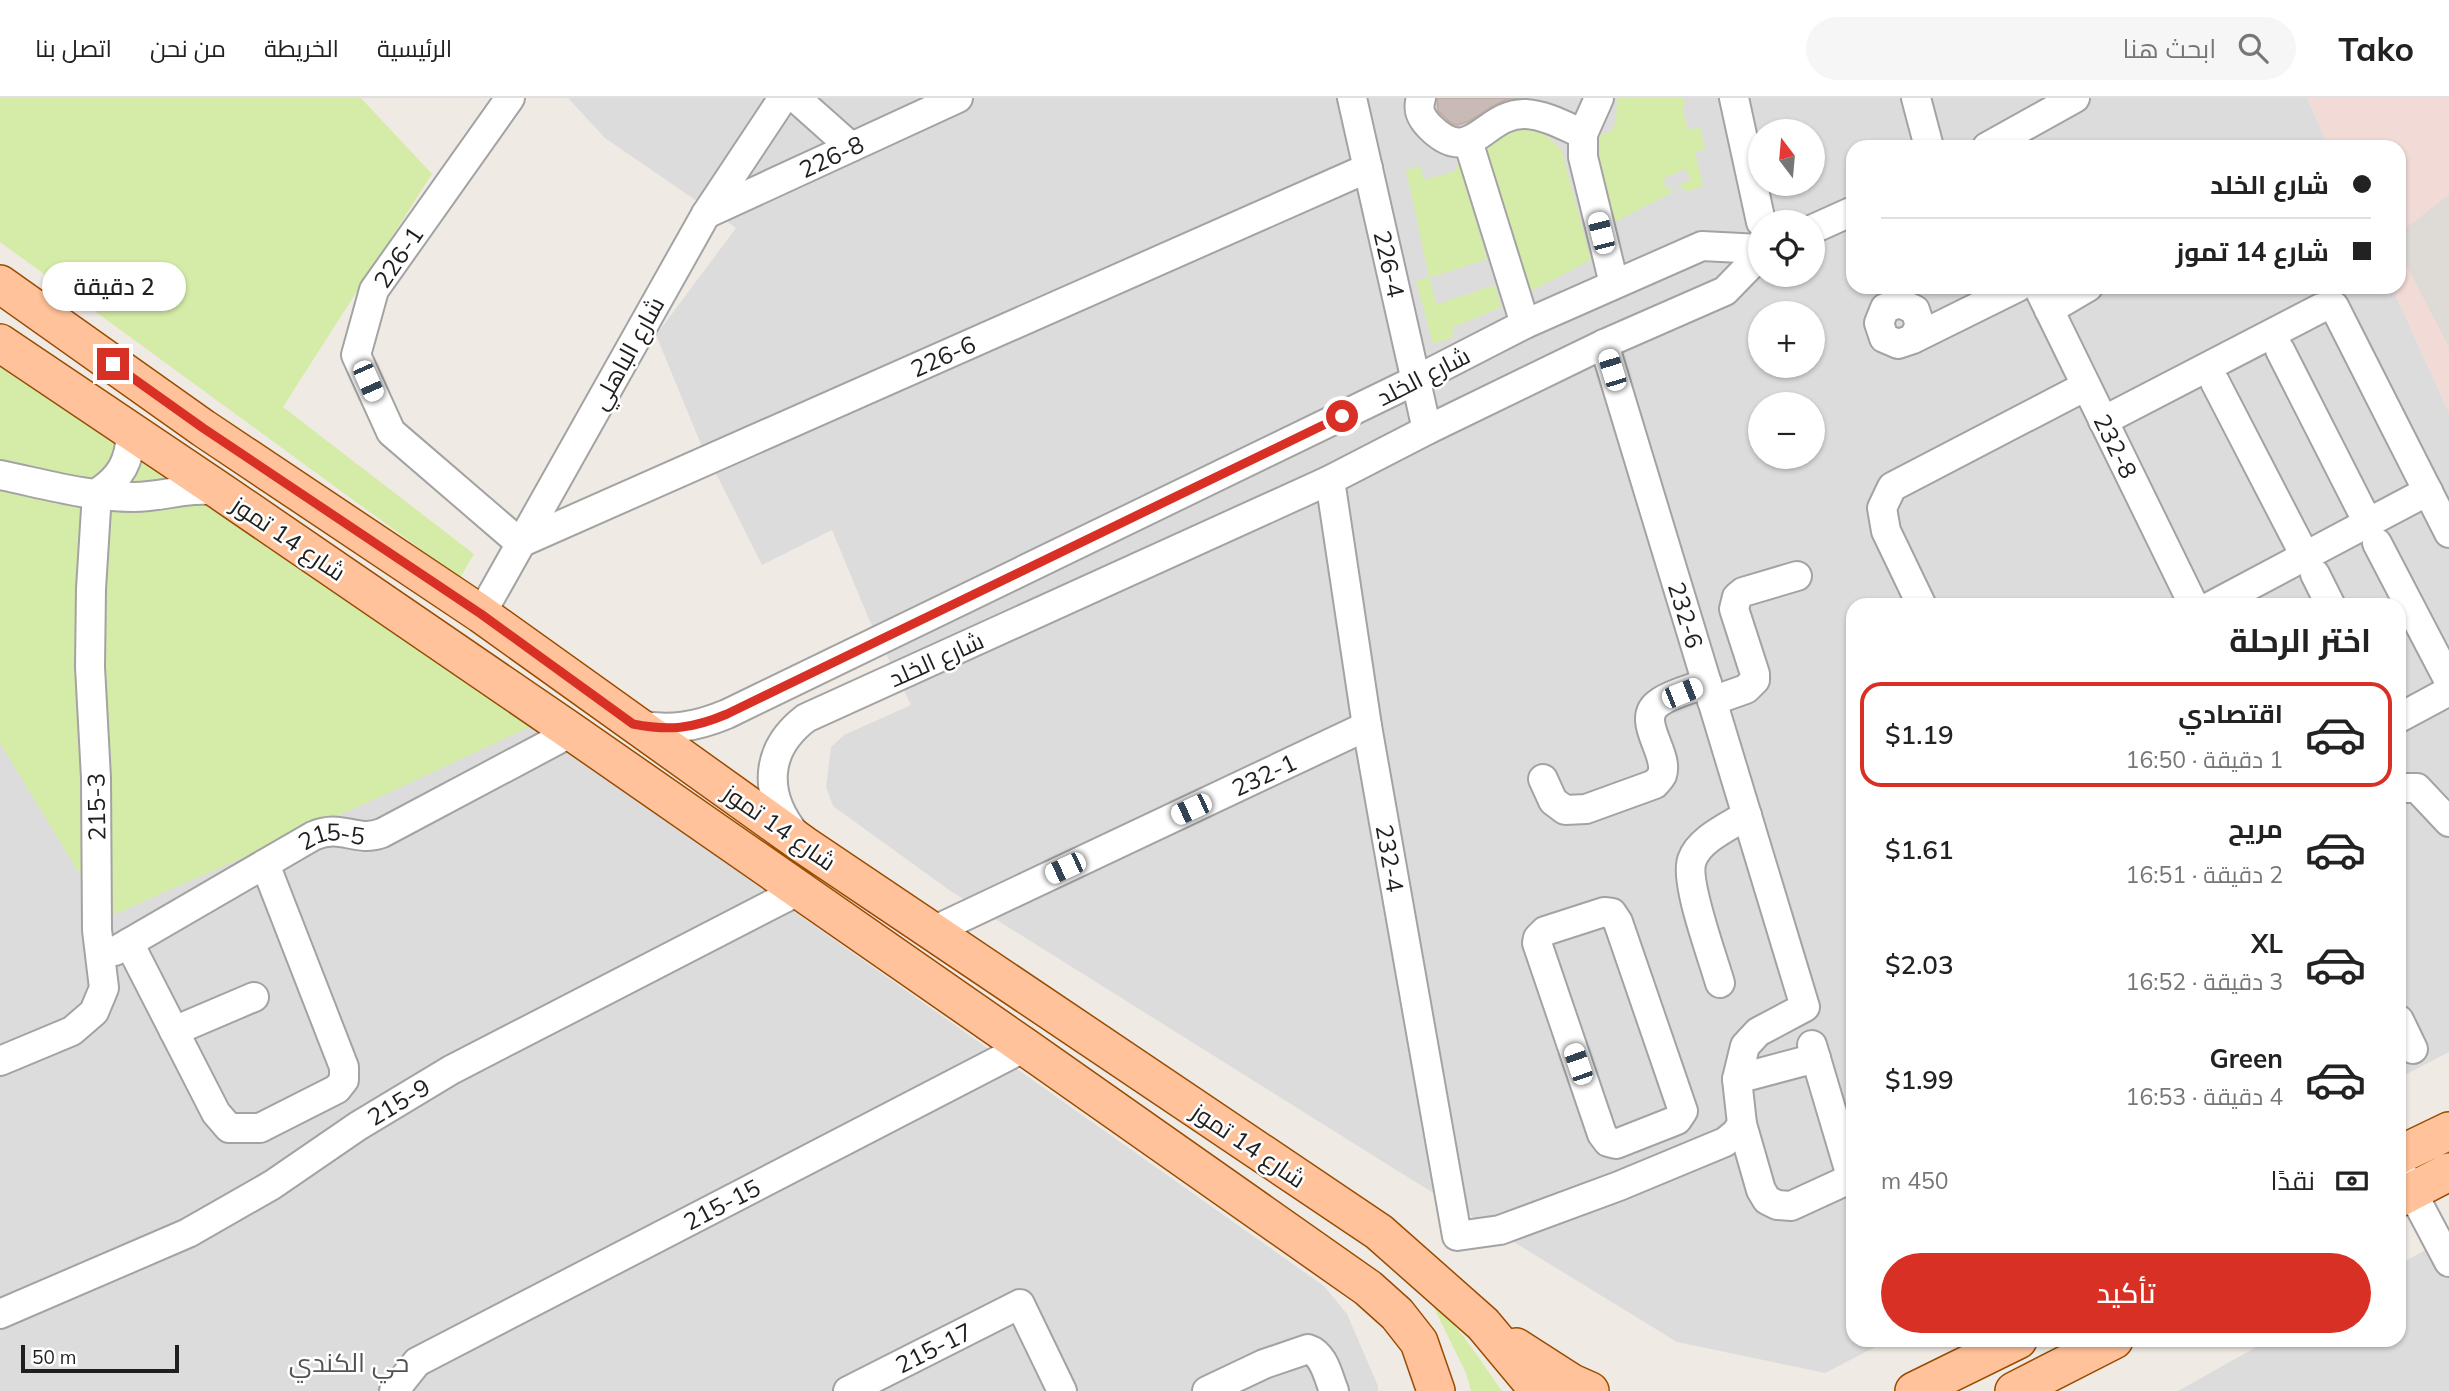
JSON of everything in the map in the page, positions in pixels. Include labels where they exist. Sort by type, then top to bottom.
[{"type":"main road","name":"شارع 14 تموز","points":[[0,284],[203,428],[481,614],[804,845],[1379,1233],[1483,1324],[1539,1391]]},
{"type":"main road","name":"شارع 14 تموز","points":[[0,343],[572,732],[1368,1289],[1397,1314],[1419,1342],[1436,1391]]},
{"type":"main road","points":[[2406,1152],[2449,1131]]},
{"type":"main road","points":[[2406,1185],[2449,1172]]},
{"type":"main road","points":[[1483,1324],[1522,1352],[1590,1391]]},
{"type":"main road","points":[[1419,1342],[1421,1391]]},
{"type":"main road","points":[[1914,1391],[2004,1347]]},
{"type":"main road","points":[[2014,1391],[2100,1347]]},
{"type":"street","name":"226-1","points":[[510,98],[374,290],[356,355],[391,432],[520,543]]},
{"type":"street","name":"شارع الباهلي","points":[[481,614],[706,214],[783,98]]},
{"type":"street","points":[[796,98],[852,147]]},
{"type":"street","name":"226-8","points":[[706,214],[958,98]]},
{"type":"street","name":"226-4","points":[[1352,98],[1427,430]]},
{"type":"street","points":[[1421,98],[1419,111],[1422,119],[1443,140],[1461,143],[1468,141],[1509,117],[1525,114],[1558,123],[1583,134]]},
{"type":"street","points":[[1599,98],[1583,134],[1583,157],[1614,284]]},
{"type":"street","points":[[1734,98],[1757,210]]},
{"type":"street","points":[[1916,98],[1926,140]]},
{"type":"street","points":[[2000,140],[2075,98]]},
{"type":"street","points":[[1468,141],[1525,324]]},
{"type":"street","name":"226-6","points":[[520,543],[1368,168]]},
{"type":"street","points":[[1825,224],[1846,214]]},
{"type":"street","name":"شارع الخلد","points":[[633,724],[661,729],[680,728],[696,726],[727,714],[1416,380],[1525,324],[1702,246],[1748,248]]},
{"type":"street","name":"شارع الخلد","points":[[804,845],[780,813],[773,788],[773,772],[781,742],[790,730],[806,718],[1330,480],[1604,344],[1724,291],[1748,268]]},
{"type":"street","points":[[1913,339],[2004,294]]},
{"type":"street","name":"232-8","points":[[2043,298],[2190,598]]},
{"type":"street","points":[[2103,421],[2321,308],[2334,306],[2449,533]]},
{"type":"street","name":"232-6","points":[[1604,344],[1805,1007],[1750,1038],[1741,1056],[1737,1079]]},
{"type":"street","points":[[2280,349],[2406,598]]},
{"type":"street","points":[[2216,382],[2327,598]]},
{"type":"street","points":[[1918,598],[1886,531],[1882,508],[1892,487],[2086,386]]},
{"type":"street","points":[[97,493],[112,483],[124,468],[130,451],[131,432]]},
{"type":"street","points":[[0,475],[78,491],[137,497],[191,488],[220,491]]},
{"type":"street","name":"232-4","points":[[1330,480],[1367,726],[1457,1236],[1500,1230],[1619,1186]]},
{"type":"street","points":[[2230,598],[2310,565],[2372,533],[2428,491]]},
{"type":"street","name":"215-3","points":[[0,1061],[72,1031],[94,1012],[104,988],[97,930],[96,778],[90,667],[91,589],[97,493]]},
{"type":"street","points":[[1543,779],[1553,801],[1565,810],[1586,809],[1655,784],[1662,775],[1662,758],[1650,726],[1651,713],[1658,703],[1709,692],[1746,689],[1755,680],[1755,674],[1734,609],[1737,597],[1743,592],[1797,576]]},
{"type":"street","points":[[2406,598],[2449,681]]},
{"type":"street","points":[[2406,714],[2449,691]]},
{"type":"street","name":"232-1","points":[[933,931],[1367,726]]},
{"type":"street","name":"215-5","points":[[100,959],[323,832],[343,831],[363,837],[382,833],[572,732]]},
{"type":"street","points":[[2406,788],[2417,788],[2449,822]]},
{"type":"street","points":[[1720,983],[1690,879],[1692,859],[1704,844],[1747,816]]},
{"type":"street","points":[[129,943],[216,1113],[229,1128],[260,1128],[337,1089],[344,1080],[344,1067],[265,864]]},
{"type":"street","name":"215-9","points":[[0,1314],[188,1233],[272,1185],[358,1126],[450,1070],[800,890]]},
{"type":"street","points":[[1604,912],[1612,914],[1618,922],[1683,1111],[1677,1120],[1612,1144],[1602,1134],[1537,943],[1545,931],[1604,912]]},
{"type":"street","points":[[174,1031],[254,997]]},
{"type":"street","points":[[2406,1034],[2413,1049]]},
{"type":"street","name":"215-15","points":[[394,1391],[417,1362],[1025,1047]]},
{"type":"street","points":[[1846,1157],[1814,1051],[1737,1079],[1742,1124],[1761,1190],[1767,1200],[1777,1205],[1791,1206],[1846,1183]]},
{"type":"street","points":[[1612,1144],[1608,1155],[1619,1186],[1725,1142],[1742,1124]]},
{"type":"street","points":[[2406,1191],[2449,1262]]},
{"type":"street","name":"215-17","points":[[848,1391],[1020,1304],[1062,1391]]},
{"type":"street","points":[[1208,1391],[1264,1364],[1308,1349],[1320,1358],[1334,1391]]},
{"type":"shaded area","points":[[568,98],[2307,98],[2326,140],[1846,140],[1846,294],[2395,294],[2449,413],[2449,1052],[2406,1074],[2406,598],[1846,598],[1846,1347],[1875,1347],[1825,1373],[1677,1342],[949,890],[833,806],[826,787],[831,747],[844,735],[911,705],[868,617],[832,530],[762,565],[700,442],[656,335],[736,228],[605,138]]},
{"type":"shaded area","points":[[2307,98],[2449,98],[2449,413],[2395,294],[2406,294],[2406,140],[2326,140]]},
{"type":"shaded area","points":[[2449,195],[2449,347],[2406,264],[2406,228]]},
{"type":"shaded area","points":[[532,726],[1324,1286],[1347,1314],[1378,1391],[0,1391],[0,742]]},
{"type":"shaded area","points":[[2449,1236],[2449,1391],[2178,1391],[2256,1347],[2406,1347],[2406,1261]]},
{"type":"green space","points":[[0,98],[361,98],[432,174],[283,407],[474,554],[460,578],[0,242]]},
{"type":"green space","points":[[1617,98],[1684,98],[1685,105],[1682,107],[1688,130],[1700,127],[1705,149],[1695,152],[1703,186],[1687,192],[1685,187],[1679,189],[1678,186],[1691,179],[1685,169],[1663,179],[1667,189],[1671,188],[1673,192],[1609,225],[1594,163],[1594,140],[1598,135],[1611,131],[1616,122]]},
{"type":"green space","points":[[1508,126],[1539,129],[1561,149],[1591,260],[1529,292],[1485,146]]},
{"type":"green space","points":[[1460,165],[1487,259],[1429,278],[1437,304],[1495,285],[1501,307],[1452,328],[1454,337],[1433,344],[1416,281],[1429,277],[1406,170],[1420,166],[1424,180],[1456,171],[1455,166]]},
{"type":"green space","points":[[0,361],[532,726],[371,801],[113,915],[77,870],[0,743]]},
{"type":"green space","points":[[1434,1305],[1462,1335],[1502,1391],[1471,1391],[1466,1373]]},
{"type":"building","points":[[1437,98],[1520,98],[1505,100],[1458,125],[1452,124],[1438,111]]},
{"type":"district","name":"حي الكندي","points":[[349,1362]]},
{"type":"route","points":[[113,364],[203,428],[481,614],[633,724],[661,729],[696,726],[712,721],[1342,416]]}]
